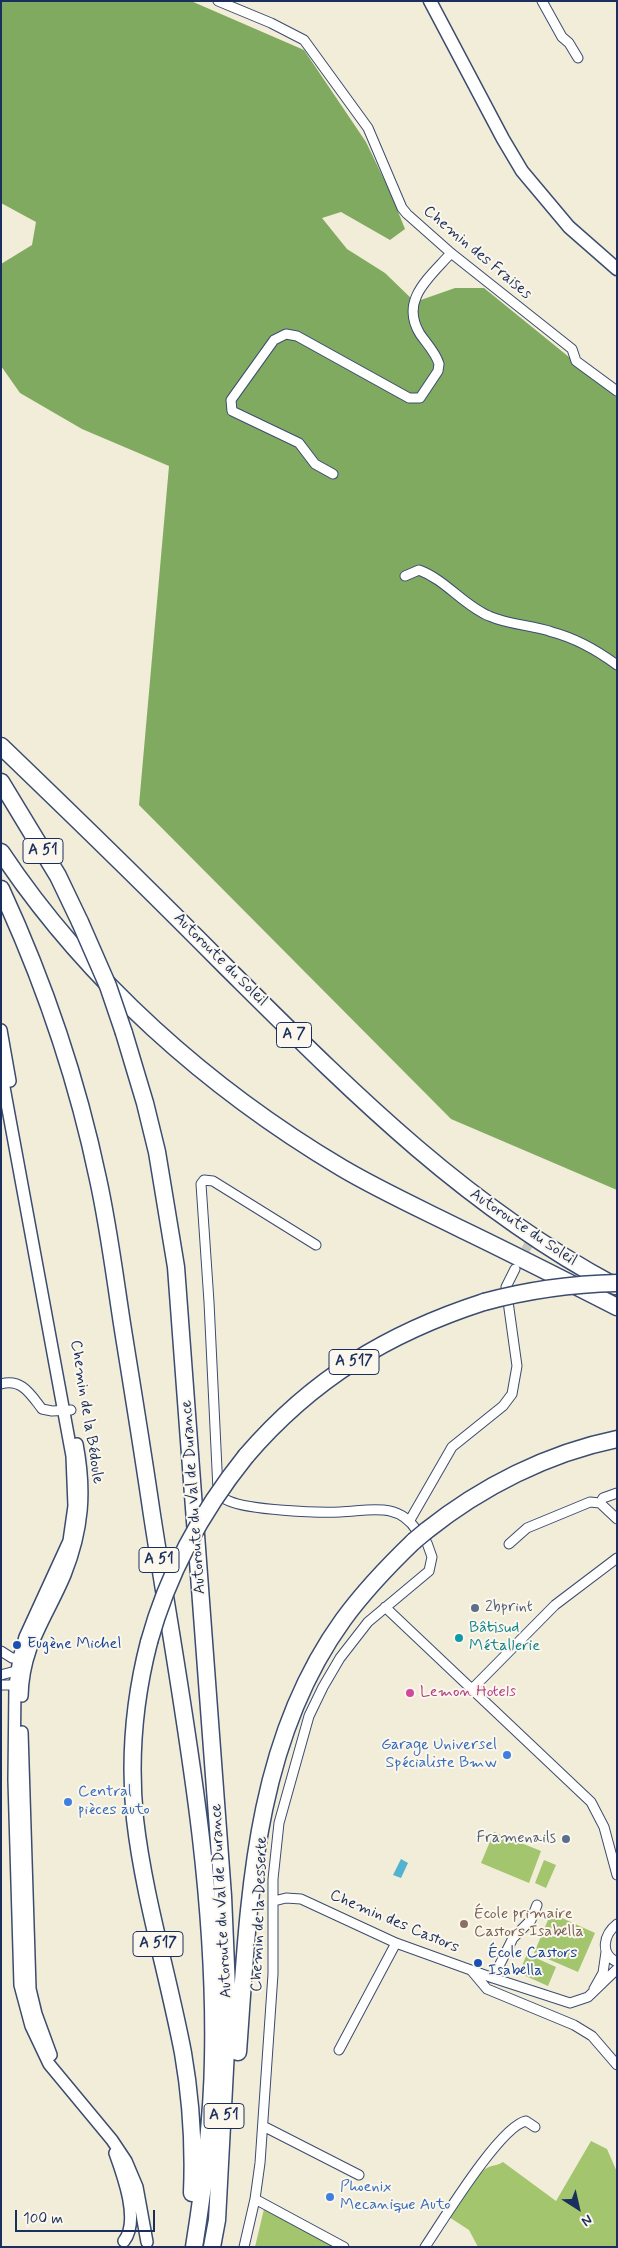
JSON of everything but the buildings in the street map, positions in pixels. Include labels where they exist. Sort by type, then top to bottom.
[{"type":"highway","name":"Autoroute du Soleil","points":[[1,746],[363,1102],[428,1159],[497,1212],[553,1250],[617,1285]]},
{"type":"highway","name":"Autoroute du Val de Durance","points":[[1,782],[58,876],[108,986],[145,1103],[161,1173],[174,1247],[227,1958],[227,2056],[217,2220],[212,2247]]},
{"type":"highway","name":"Autoroute du Soleil","points":[[1,852],[51,918],[124,998],[173,1045],[248,1106],[313,1150],[365,1181],[617,1307]]},
{"type":"highway","name":"Autoroute du Val de Durance","points":[[1,889],[25,942],[50,1009],[78,1096],[99,1182],[190,1756],[205,1872],[213,1991],[213,2060],[210,2123],[194,2247]]},
{"type":"highway","name":"A 517","points":[[187,2247],[193,2169],[189,2093],[182,2052],[146,1888],[134,1804],[134,1720],[149,1642],[166,1589],[190,1538],[220,1490],[246,1456],[299,1403],[352,1362],[395,1337],[430,1321],[484,1302],[558,1287],[617,1285]]},
{"type":"highway","points":[[217,2220],[231,2145],[250,1886],[257,1838],[272,1774],[295,1707],[324,1650],[364,1594],[388,1566],[421,1537],[473,1498],[505,1480],[565,1454],[617,1439]]},
{"type":"main road","points":[[430,1],[522,171],[569,227],[617,269]]},
{"type":"street","name":"Chemin des Fraises","points":[[218,1],[271,23],[304,40],[368,128],[402,208],[451,253],[572,349],[576,362],[617,391]]},
{"type":"street","points":[[542,1],[562,37],[569,43],[578,58]]},
{"type":"street","points":[[333,474],[315,464],[299,443],[232,411],[232,400],[274,340],[286,334],[297,336],[410,398],[420,398],[438,371],[440,364],[415,323],[416,295],[451,253]]},
{"type":"street","points":[[405,576],[419,570],[430,574],[488,616],[504,622],[553,632],[594,650],[617,665]]},
{"type":"street","name":"Chemin de la Bédoule","points":[[1,1030],[67,1410],[72,1456],[74,1506],[69,1542],[25,1637],[18,1658],[21,1669]]},
{"type":"street","name":"Chemin de la Bédoule","points":[[1,1071],[67,1410],[81,1467],[83,1491],[75,1547],[64,1575],[31,1643],[21,1669],[18,1685],[30,1989],[36,2014],[48,2048],[67,2086],[105,2131],[126,2161],[137,2187],[149,2244]]},
{"type":"street","points":[[316,1245],[213,1181],[204,1180],[201,1184],[218,1490],[226,1500],[246,1505],[320,1512],[383,1509],[410,1520],[421,1537]]},
{"type":"street","points":[[410,1520],[452,1448],[503,1406],[512,1394],[517,1366],[506,1287],[515,1269]]},
{"type":"street","points":[[1,1384],[8,1382],[24,1386],[42,1409],[67,1410]]},
{"type":"street","points":[[600,1503],[603,1498],[617,1494]]},
{"type":"street","points":[[508,1544],[533,1525],[585,1503],[600,1503],[617,1519]]},
{"type":"street","name":"Chemin de la Desserte","points":[[244,2247],[255,2198],[263,2126],[273,1974],[274,1869],[279,1823],[309,1716],[340,1658],[368,1622],[429,1571],[432,1557],[421,1537]]},
{"type":"street","points":[[472,1689],[555,1604],[617,1558]]},
{"type":"street","points":[[385,1607],[591,1802],[604,1826],[617,1875]]},
{"type":"street","points":[[1,1651],[12,1658],[18,1658]]},
{"type":"street","points":[[1,1675],[21,1669]]},
{"type":"street","points":[[1,1685],[18,1685]]},
{"type":"street","name":"Chemin des Castors","points":[[274,1901],[286,1898],[300,1899],[396,1942],[493,1978],[570,2003],[588,1998]]},
{"type":"street","points":[[493,1978],[513,1938],[530,1920],[537,1905]]},
{"type":"street","points":[[588,1998],[602,1974],[606,1952],[606,1936],[617,1924]]},
{"type":"street","points":[[339,2050],[396,1942]]},
{"type":"street","points":[[606,1952],[617,1962]]},
{"type":"street","points":[[588,1998],[617,1969]]},
{"type":"street","points":[[471,1970],[487,1988],[574,2025],[592,2036],[617,2066]]},
{"type":"street","points":[[425,2247],[485,2159],[513,2127],[526,2121],[535,2127]]},
{"type":"street","points":[[263,2126],[359,2175]]},
{"type":"street","name":"Chemin de la Bédoule","points":[[105,2131],[119,2164],[131,2220],[128,2236],[121,2244]]},
{"type":"street","points":[[255,2198],[344,2247]]},
{"type":"street","points":[[121,2244],[136,2238],[149,2244]]},
{"type":"green space","points":[[1,1],[191,1],[304,50],[366,142],[391,194],[405,229],[390,240],[341,212],[322,218],[347,249],[385,273],[415,302],[455,288],[484,288],[617,396],[617,1190],[451,1119],[139,805],[169,466],[82,429],[20,393],[1,366],[1,264],[32,245],[36,222],[1,203]]},
{"type":"green space","points":[[494,1832],[541,1851],[529,1883],[481,1863]]},
{"type":"green space","points":[[544,1860],[556,1865],[546,1888],[535,1883]]},
{"type":"green space","points":[[551,1913],[595,1933],[578,1972],[534,1953]]},
{"type":"green space","points":[[527,1954],[556,1967],[548,1986],[519,1973]]},
{"type":"green space","points":[[591,2141],[607,2149],[617,2172],[617,2247],[478,2247],[469,2230],[449,2217],[470,2185],[480,2174],[487,2168],[503,2162],[556,2201]]},
{"type":"green space","points":[[264,2209],[335,2247],[255,2247]]},
{"type":"water","points":[[401,1859],[408,1863],[401,1878],[393,1875]]},
{"type":"tunnel","points":[[519,1262],[538,1227]]},
{"type":"place","name":"2bprint","points":[[475,1608]]},
{"type":"place","name":"Bâtisud Métallerie","points":[[459,1638]]},
{"type":"place","name":"Eugène Michel","points":[[17,1645]]},
{"type":"place","name":"Lemon Hotels","points":[[410,1693]]},
{"type":"place","name":"Garage Universel Spécialiste Bmw","points":[[507,1755]]},
{"type":"place","name":"Central pièces auto","points":[[68,1802]]},
{"type":"place","name":"Framenails","points":[[566,1839]]},
{"type":"place","name":"École primaire Castors Isabella","points":[[464,1924]]},
{"type":"place","name":"École Castors Isabella","points":[[478,1963]]},
{"type":"place","name":"Phoenix Mecanique Auto","points":[[330,2197]]}]
